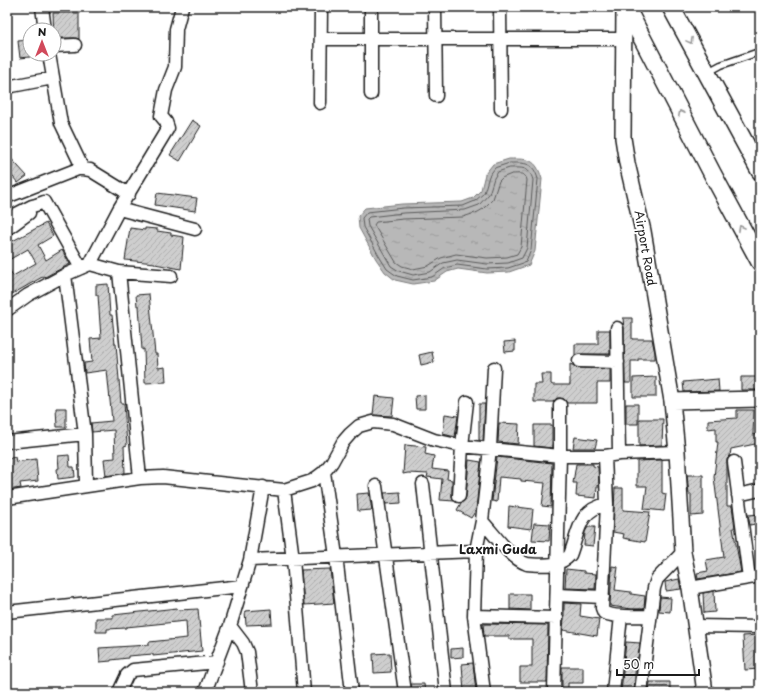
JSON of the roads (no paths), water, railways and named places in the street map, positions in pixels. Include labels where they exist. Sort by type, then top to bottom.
[{"type":"main road","name":"Airport Road","points":[[625,7],[760,262]]},
{"type":"main road","points":[[671,7],[760,171]]},
{"type":"street","points":[[42,7],[44,22]]},
{"type":"street","points":[[86,266],[168,128],[166,122],[161,116],[161,108],[166,90],[176,67],[176,29],[182,7]]},
{"type":"street","points":[[320,103],[321,7]]},
{"type":"street","points":[[371,7],[371,94]]},
{"type":"street","points":[[435,7],[436,96]]},
{"type":"street","points":[[500,7],[501,108]]},
{"type":"street","name":"Airport Road","points":[[625,7],[623,138],[627,163],[643,231],[672,401],[677,452],[683,552],[690,588],[705,692]]},
{"type":"street","points":[[321,38],[624,39]]},
{"type":"street","points":[[62,46],[75,45]]},
{"type":"street","points":[[50,62],[61,123],[83,169]]},
{"type":"street","points":[[7,87],[53,78]]},
{"type":"street","points":[[24,213],[8,195],[78,169],[90,170],[128,194]]},
{"type":"street","points":[[7,229],[32,206],[36,206],[44,202],[86,266]]},
{"type":"street","points":[[119,209],[195,229]]},
{"type":"street","points":[[7,218],[24,213]]},
{"type":"street","points":[[7,310],[28,295],[86,266],[119,272],[171,276]]},
{"type":"street","points":[[119,272],[140,478]]},
{"type":"street","points":[[64,276],[85,434],[86,485]]},
{"type":"street","points":[[617,328],[619,454]]},
{"type":"street","points":[[579,361],[618,362]]},
{"type":"street","points":[[484,692],[474,616],[476,551],[482,521],[490,448],[494,368]]},
{"type":"street","points":[[672,401],[760,399]]},
{"type":"street","points":[[459,496],[462,446],[467,402]]},
{"type":"street","points":[[554,692],[557,618],[560,404]]},
{"type":"street","points":[[7,498],[140,478],[163,478],[284,490],[312,481],[324,472],[332,462],[343,442],[350,434],[359,426],[373,422],[393,424],[434,440],[462,446],[560,456],[605,456],[619,454],[677,452]]},
{"type":"street","points":[[7,442],[85,434]]},
{"type":"street","points":[[605,456],[606,504],[602,608],[604,613],[621,616],[650,616]]},
{"type":"street","points":[[690,588],[755,577],[738,495],[734,462]]},
{"type":"street","points":[[324,472],[336,556],[352,692]]},
{"type":"street","points":[[423,484],[446,692]]},
{"type":"street","points":[[376,486],[405,692]]},
{"type":"street","points":[[205,692],[230,626],[250,560],[262,487]]},
{"type":"street","points":[[284,490],[293,558],[304,692]]},
{"type":"street","points":[[738,495],[760,490]]},
{"type":"street","points":[[482,521],[510,552],[523,563],[557,564],[566,560],[570,555],[584,517],[590,510],[597,506],[606,504]]},
{"type":"street","points":[[250,560],[386,553],[476,551]]},
{"type":"street","points":[[641,692],[654,588],[657,579],[683,552]]},
{"type":"street","points":[[7,612],[242,586]]},
{"type":"street","points":[[557,595],[602,598]]},
{"type":"street","points":[[474,616],[557,618]]},
{"type":"street","points":[[613,692],[621,616]]},
{"type":"street","points":[[230,626],[243,643],[247,652],[252,692]]},
{"type":"street","points":[[695,626],[760,626]]},
{"type":"street","points":[[119,692],[127,675],[133,670],[217,662]]},
{"type":"lane","points":[[707,73],[721,65],[756,53]]},
{"type":"water","points":[[509,159],[521,159],[534,163],[540,172],[542,179],[535,251],[529,265],[509,272],[487,273],[458,269],[447,272],[434,281],[413,284],[395,280],[385,272],[359,228],[358,216],[365,208],[402,204],[462,202],[473,198],[481,190],[485,174],[493,164]]},
{"type":"district","name":"Laxmi Guda","points":[[498,548]]}]
